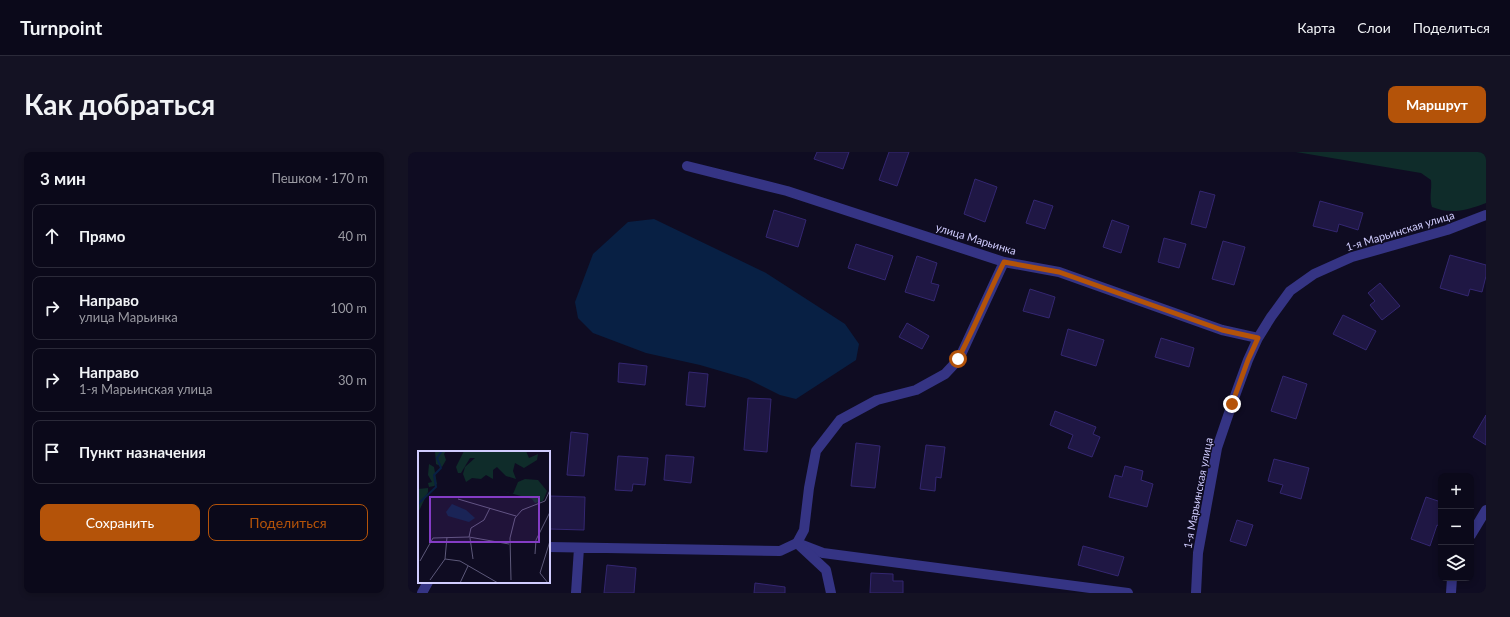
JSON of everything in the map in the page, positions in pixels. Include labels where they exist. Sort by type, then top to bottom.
[{"type":"street","name":"улица Марьинка","points":[[687,166],[787,191],[1004,262],[1059,272],[1222,330],[1258,338]]},
{"type":"street","name":"1-я Марьинская улица","points":[[1196,593],[1198,553],[1217,448],[1248,360],[1270,317],[1290,291],[1314,274],[1352,257],[1447,230],[1486,215]]},
{"type":"street","points":[[550,547],[780,551],[797,543],[804,530],[808,488],[816,451],[840,420],[877,400],[916,390],[945,374],[958,359],[975,327],[988,294],[1004,262]]},
{"type":"street","points":[[1474,530],[1486,510]]},
{"type":"street","points":[[797,543],[826,570],[831,593]]},
{"type":"street","points":[[797,543],[823,553],[1128,593]]},
{"type":"street","points":[[576,593],[579,548]]},
{"type":"street","points":[[1451,593],[1452,581]]},
{"type":"street","points":[[422,593],[427,583]]},
{"type":"green space","points":[[1296,152],[1486,152],[1486,203],[1459,211],[1446,211],[1432,207],[1431,180],[1421,173]]},
{"type":"water","points":[[654,219],[766,273],[845,324],[859,344],[856,360],[796,399],[780,395],[748,379],[700,365],[646,353],[593,333],[578,318],[575,302],[593,254],[628,222]]},
{"type":"building","points":[[817,152],[849,152],[843,169],[814,159]]},
{"type":"building","points":[[889,152],[909,152],[897,186],[879,180]]},
{"type":"building","points":[[975,179],[997,187],[985,222],[964,214]]},
{"type":"building","points":[[1200,191],[1215,195],[1206,228],[1191,224]]},
{"type":"building","points":[[1034,200],[1053,206],[1045,229],[1026,223]]},
{"type":"building","points":[[1320,201],[1363,213],[1358,230],[1339,224],[1337,232],[1313,226]]},
{"type":"building","points":[[774,210],[806,220],[798,247],[766,237]]},
{"type":"building","points":[[1112,220],[1129,226],[1121,253],[1103,247]]},
{"type":"building","points":[[1164,238],[1186,244],[1179,268],[1158,262]]},
{"type":"building","points":[[1223,241],[1245,247],[1234,285],[1212,279]]},
{"type":"building","points":[[856,244],[893,256],[885,280],[848,268]]},
{"type":"building","points":[[1450,255],[1486,265],[1486,276],[1482,292],[1470,289],[1468,296],[1440,288]]},
{"type":"building","points":[[917,256],[937,263],[931,283],[939,285],[934,301],[905,292]]},
{"type":"building","points":[[1380,283],[1400,306],[1382,320],[1370,305],[1375,301],[1368,293]]},
{"type":"building","points":[[1030,289],[1055,297],[1049,318],[1023,311]]},
{"type":"building","points":[[1343,315],[1376,331],[1366,350],[1333,334]]},
{"type":"building","points":[[907,323],[929,336],[922,349],[899,337]]},
{"type":"building","points":[[1068,329],[1104,340],[1096,366],[1061,355]]},
{"type":"building","points":[[1161,338],[1194,348],[1189,367],[1155,357]]},
{"type":"building","points":[[619,363],[647,366],[645,385],[618,382]]},
{"type":"building","points":[[689,372],[708,374],[705,407],[686,405]]},
{"type":"building","points":[[1283,376],[1307,384],[1296,419],[1271,411]]},
{"type":"building","points":[[748,398],[771,399],[767,452],[744,450]]},
{"type":"building","points":[[1055,411],[1096,427],[1093,434],[1100,437],[1092,457],[1068,448],[1073,435],[1050,425]]},
{"type":"building","points":[[1486,415],[1486,445],[1473,437]]},
{"type":"building","points":[[571,432],[588,434],[584,476],[567,475]]},
{"type":"building","points":[[856,443],[880,446],[875,488],[851,486]]},
{"type":"building","points":[[926,445],[945,447],[941,478],[936,477],[935,491],[920,489]]},
{"type":"building","points":[[666,455],[694,457],[691,483],[664,480]]},
{"type":"building","points":[[618,456],[648,458],[645,485],[633,484],[632,491],[615,490]]},
{"type":"building","points":[[1274,459],[1309,468],[1301,499],[1280,493],[1283,485],[1268,481]]},
{"type":"building","points":[[1125,466],[1143,471],[1141,480],[1153,484],[1147,507],[1109,497],[1115,475],[1122,477]]},
{"type":"building","points":[[550,496],[585,497],[584,530],[550,529]]},
{"type":"building","points":[[1426,497],[1438,501],[1438,526],[1430,546],[1411,539]]},
{"type":"building","points":[[1237,520],[1253,525],[1246,546],[1230,541]]},
{"type":"building","points":[[1083,546],[1124,557],[1118,576],[1078,565]]},
{"type":"building","points":[[607,565],[636,568],[634,593],[604,593]]},
{"type":"building","points":[[871,573],[893,574],[893,581],[903,581],[903,593],[870,593]]},
{"type":"building","points":[[755,583],[785,587],[785,593],[754,593]]},
{"type":"route","points":[[958,359],[975,327],[988,294],[1004,262],[1059,272],[1222,330],[1258,338],[1248,360],[1232,404]]}]
